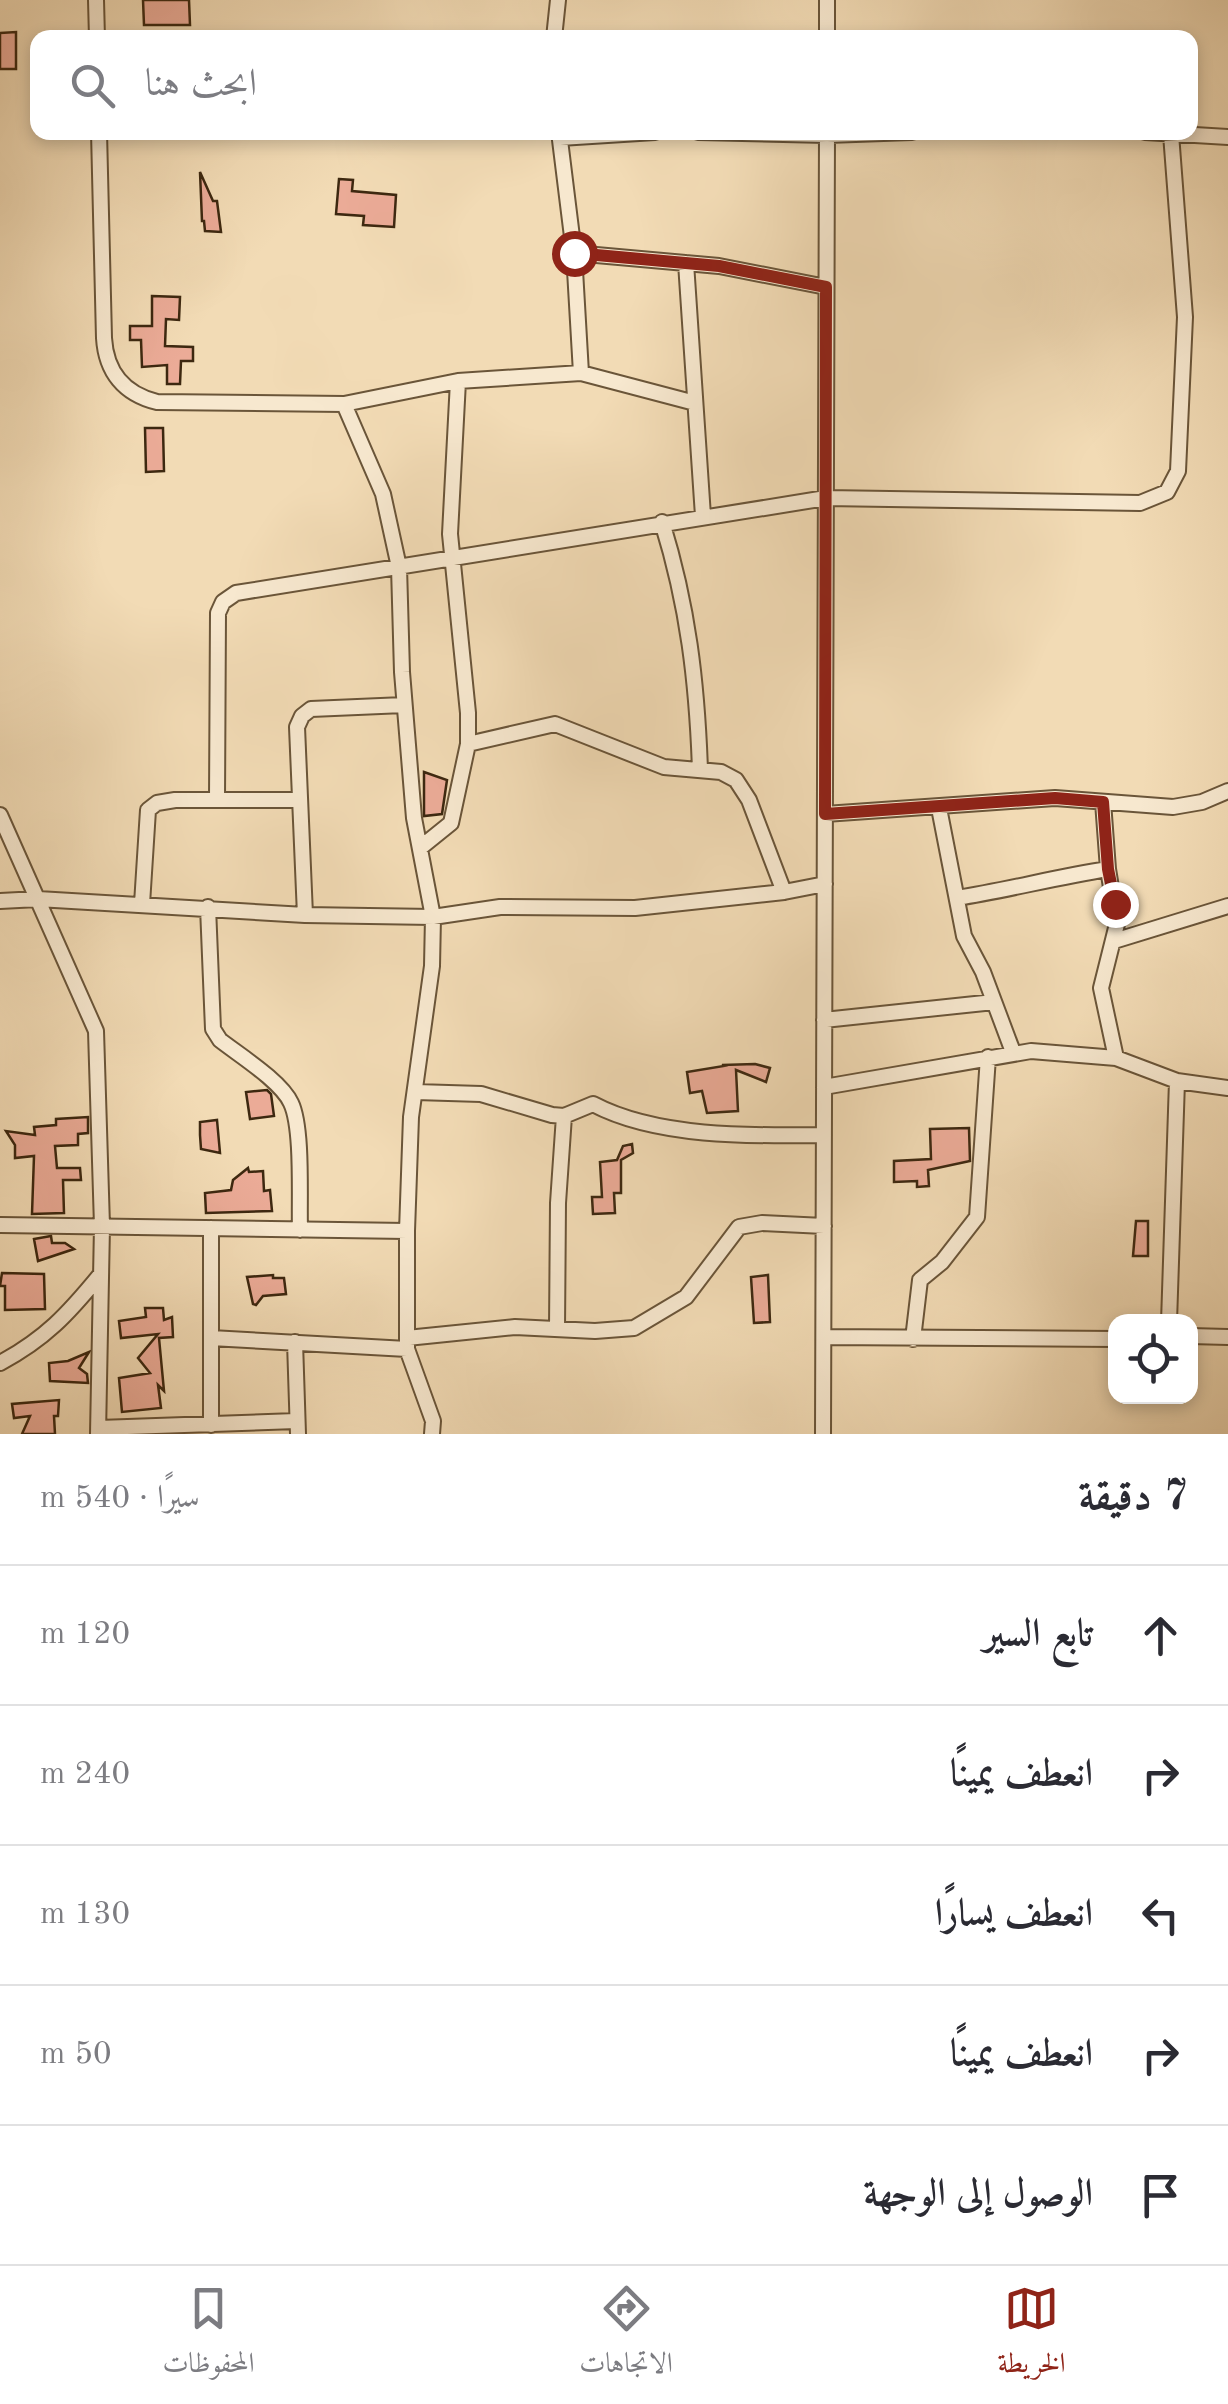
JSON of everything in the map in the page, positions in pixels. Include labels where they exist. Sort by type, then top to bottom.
[{"type":"street","points":[[96,0],[97,30]]},
{"type":"street","points":[[555,30],[558,0]]},
{"type":"street","points":[[827,0],[827,30]]},
{"type":"street","points":[[1198,135],[1228,137]]},
{"type":"street","points":[[99,140],[104,351],[114,375],[132,394],[157,402],[344,404],[458,381],[581,373],[695,403]]},
{"type":"street","points":[[560,140],[574,253],[581,373]]},
{"type":"street","points":[[824,1434],[827,140]]},
{"type":"street","points":[[217,800],[218,613],[223,602],[236,592],[826,498],[1140,503],[1167,492],[1178,472],[1186,317],[1171,140]]},
{"type":"street","points":[[574,253],[686,263],[826,287]]},
{"type":"street","points":[[686,263],[702,516]]},
{"type":"street","points":[[420,848],[451,823],[468,744],[450,534],[458,381]]},
{"type":"street","points":[[344,404],[383,494],[399,567],[404,704],[420,848],[433,917],[432,966],[411,1117],[407,1231],[407,1344],[433,1421],[432,1434]]},
{"type":"street","points":[[662,522],[682,586],[697,701],[700,770]]},
{"type":"street","points":[[305,915],[296,727],[311,710],[404,704]]},
{"type":"street","points":[[468,744],[555,724],[664,767],[721,772],[736,780],[749,800],[784,892]]},
{"type":"street","points":[[825,814],[1055,798],[1173,807],[1202,802],[1228,791]]},
{"type":"street","points":[[142,904],[148,810],[157,804],[175,800],[298,800]]},
{"type":"street","points":[[1103,802],[1115,904],[1114,941],[1102,972],[1101,988],[1116,1058]]},
{"type":"street","points":[[939,808],[964,936],[1012,1052]]},
{"type":"street","points":[[0,814],[96,1031],[102,1226],[98,1431],[211,1425],[297,1428],[295,1342]]},
{"type":"street","points":[[957,898],[1025,888],[1054,877],[1108,869]]},
{"type":"street","points":[[0,900],[208,907],[305,915],[433,917],[500,907],[636,908],[825,884]]},
{"type":"street","points":[[1114,941],[1228,906]]},
{"type":"street","points":[[208,907],[213,1029],[220,1040],[280,1088],[291,1102],[296,1122],[300,1230]]},
{"type":"street","points":[[824,1020],[994,1002]]},
{"type":"street","points":[[824,1087],[1031,1050],[1116,1058],[1177,1081],[1228,1088]]},
{"type":"street","points":[[914,1338],[920,1280],[942,1262],[977,1217],[988,1058]]},
{"type":"street","points":[[1168,1314],[1177,1081]]},
{"type":"street","points":[[416,1092],[481,1094],[564,1116],[593,1104],[625,1117],[733,1136],[824,1135]]},
{"type":"street","points":[[557,1329],[558,1203],[564,1116]]},
{"type":"street","points":[[211,1338],[407,1344],[515,1327],[634,1328],[686,1297],[738,1227],[762,1223],[824,1226]]},
{"type":"street","points":[[0,1225],[407,1231]]},
{"type":"street","points":[[211,1228],[211,1425]]},
{"type":"street","points":[[0,1363],[60,1324],[100,1274]]},
{"type":"street","points":[[1198,1336],[1228,1337]]},
{"type":"street","points":[[824,1337],[1108,1339]]},
{"type":"building","points":[[143,0],[189,0],[190,25],[144,25]]},
{"type":"building","points":[[16,32],[16,69],[0,69],[0,33]]},
{"type":"building","points":[[200,172],[213,201],[217,201],[221,232],[205,231]]},
{"type":"building","points":[[339,179],[353,180],[352,191],[396,195],[394,227],[363,225],[364,216],[336,214]]},
{"type":"building","points":[[152,296],[180,297],[179,320],[166,319],[165,346],[193,347],[193,361],[181,361],[180,384],[167,384],[167,365],[142,367],[141,340],[130,340],[130,326],[152,326]]},
{"type":"building","points":[[145,428],[163,428],[164,471],[146,472]]},
{"type":"building","points":[[424,772],[447,780],[442,814],[424,816]]},
{"type":"building","points":[[755,1064],[770,1068],[766,1082],[736,1070],[738,1111],[707,1113],[702,1091],[690,1093],[687,1072]]},
{"type":"building","points":[[267,1090],[274,1116],[250,1119],[246,1092]]},
{"type":"building","points":[[88,1117],[88,1133],[78,1134],[78,1145],[55,1146],[57,1168],[80,1168],[81,1180],[63,1180],[64,1213],[32,1214],[34,1156],[15,1158],[15,1145],[6,1131],[35,1135],[34,1127],[56,1125],[56,1119]]},
{"type":"building","points":[[217,1120],[220,1153],[201,1149],[200,1122]]},
{"type":"building","points":[[969,1128],[970,1161],[928,1170],[929,1186],[917,1187],[917,1181],[894,1182],[894,1161],[931,1159],[930,1129]]},
{"type":"building","points":[[632,1144],[633,1153],[621,1160],[621,1193],[614,1193],[615,1213],[593,1214],[592,1197],[602,1197],[600,1162],[617,1160],[623,1146]]},
{"type":"building","points":[[248,1168],[249,1172],[263,1171],[264,1191],[270,1190],[272,1211],[206,1213],[205,1193],[231,1190],[233,1180]]},
{"type":"building","points":[[1136,1221],[1148,1221],[1148,1256],[1133,1256]]},
{"type":"building","points":[[51,1236],[52,1243],[65,1243],[74,1249],[38,1261],[34,1239]]},
{"type":"building","points":[[2,1273],[44,1274],[45,1309],[5,1310],[5,1286],[0,1286]]},
{"type":"building","points":[[768,1275],[770,1322],[754,1323],[751,1277]]},
{"type":"building","points":[[247,1277],[284,1278],[286,1294],[263,1296],[253,1304]]},
{"type":"building","points":[[145,1308],[163,1308],[164,1320],[172,1317],[173,1337],[159,1338],[164,1391],[158,1385],[161,1408],[122,1412],[119,1378],[150,1373],[138,1358],[158,1334],[121,1338],[119,1321],[146,1317]]},
{"type":"building","points":[[89,1352],[79,1368],[87,1374],[88,1383],[50,1381],[49,1363],[68,1361]]},
{"type":"building","points":[[59,1400],[58,1416],[54,1416],[55,1434],[22,1434],[30,1416],[14,1418],[12,1404]]},
{"type":"route","points":[[574,253],[719,266],[826,287],[825,814],[1055,798],[1103,802],[1115,904]]}]
